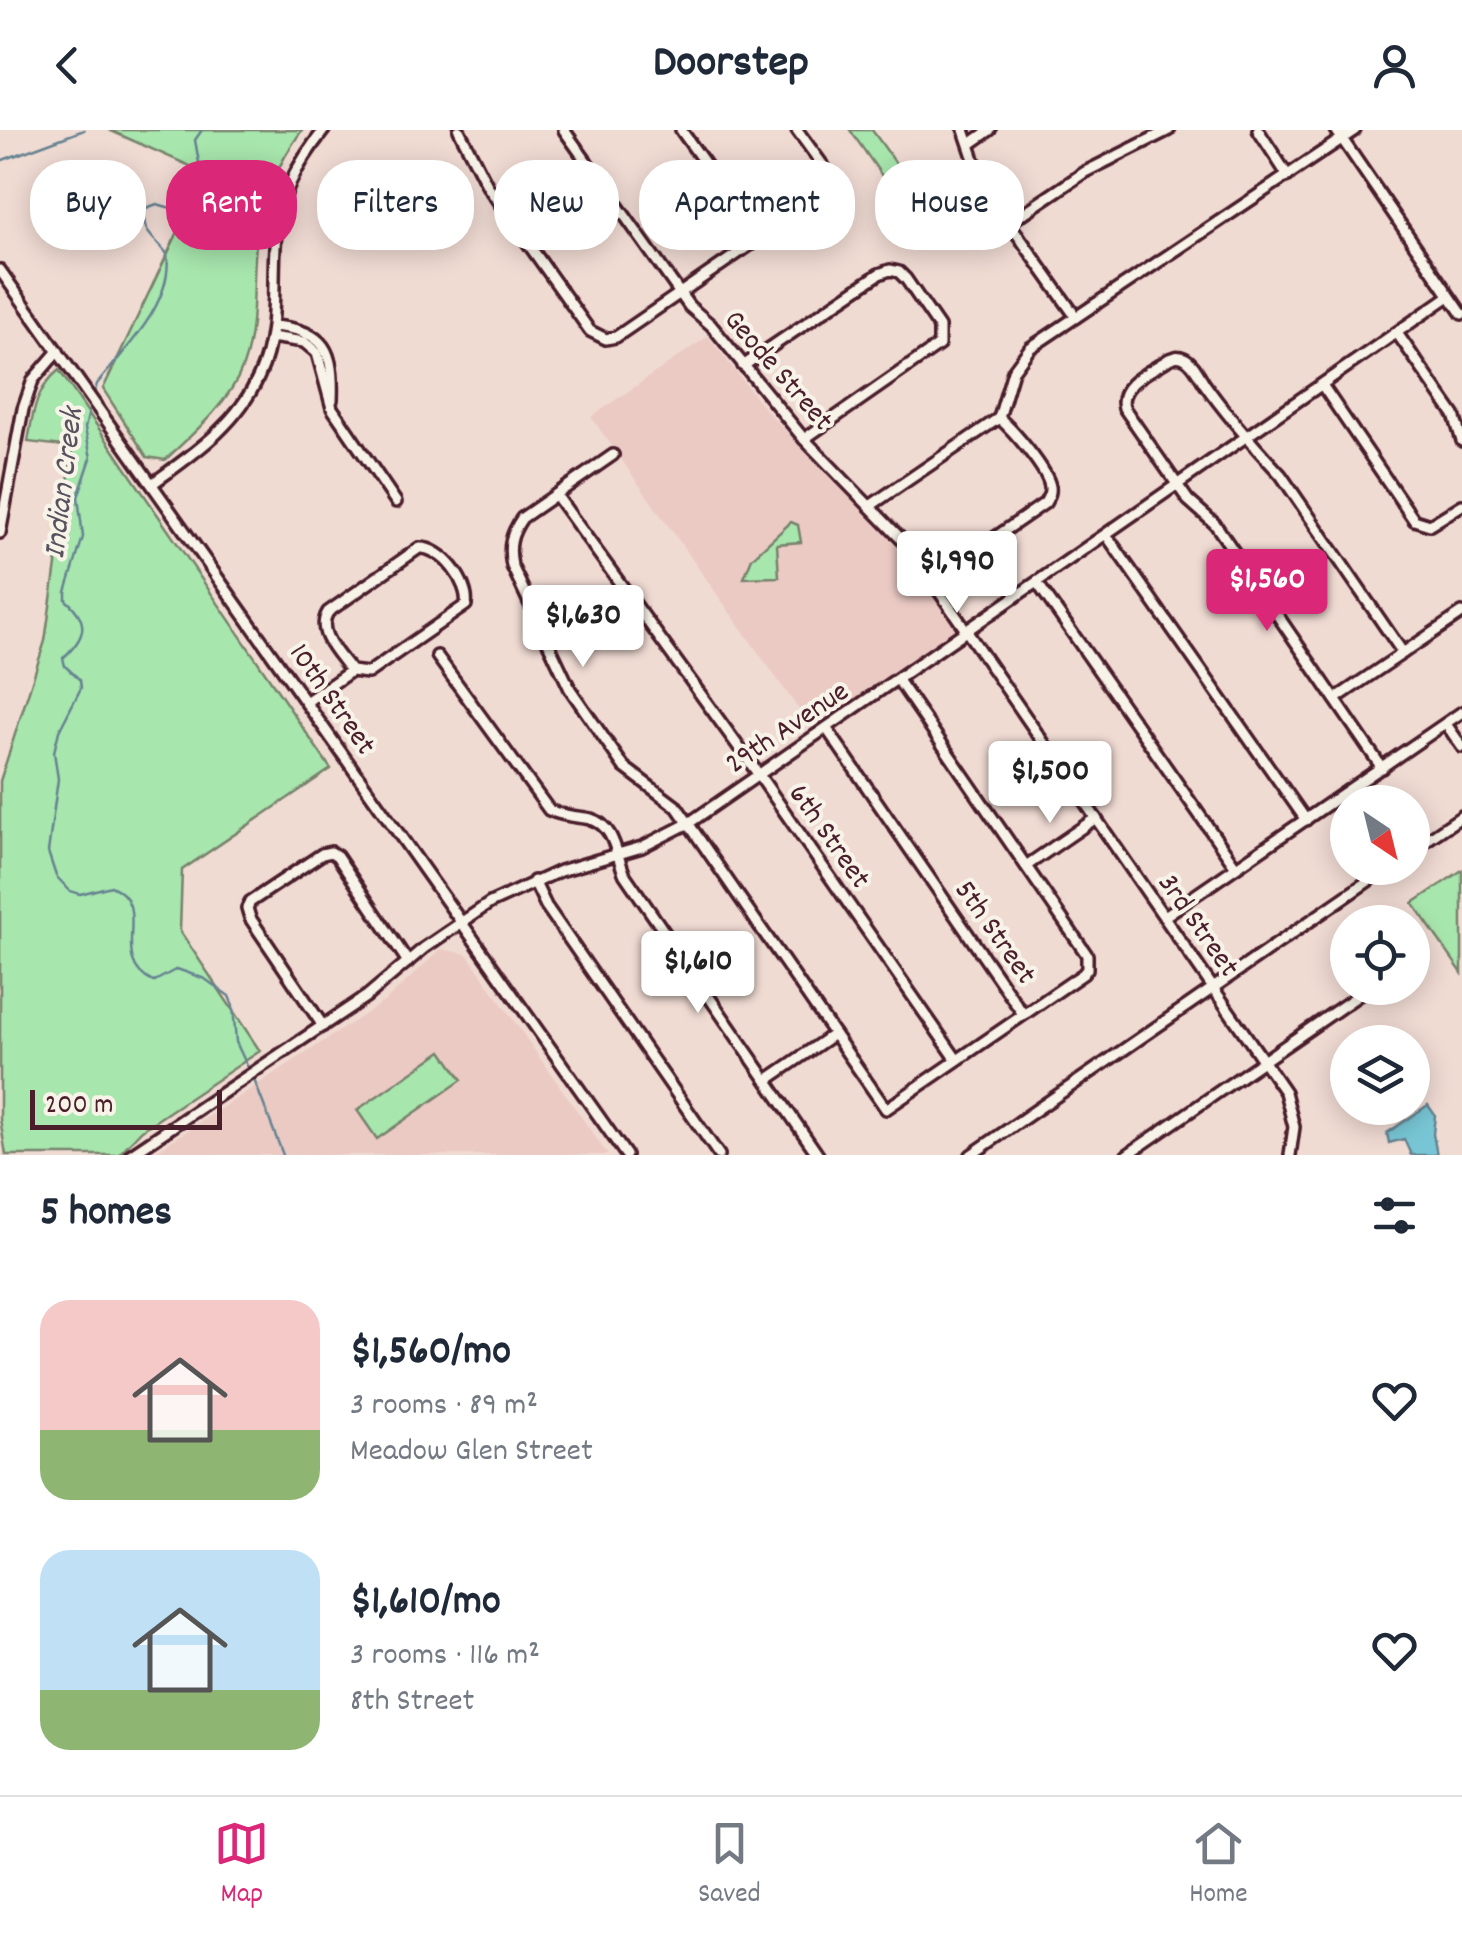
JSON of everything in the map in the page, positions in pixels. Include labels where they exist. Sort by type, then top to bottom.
[{"type":"street","points":[[152,484],[200,449],[240,408],[259,376],[273,326],[274,256],[280,214],[293,176],[324,130]]},
{"type":"street","points":[[459,130],[488,186],[596,336],[606,340],[616,336],[742,250]]},
{"type":"street","name":"Geode Street","points":[[564,130],[679,293],[804,439],[907,545],[968,632]]},
{"type":"street","points":[[681,130],[702,160]]},
{"type":"street","points":[[798,130],[819,160]]},
{"type":"street","points":[[964,130],[975,160]]},
{"type":"street","points":[[970,144],[990,130]]},
{"type":"street","points":[[1024,213],[1085,172],[1169,130]]},
{"type":"street","points":[[1258,130],[1288,176]]},
{"type":"street","points":[[870,506],[999,418],[1020,359],[1076,317],[1288,176],[1339,134],[1355,130]]},
{"type":"street","points":[[1339,134],[1462,314]]},
{"type":"street","points":[[1024,244],[1076,317]]},
{"type":"street","name":"10th Street","points":[[0,270],[626,1155]]},
{"type":"street","points":[[743,366],[879,274],[890,270],[906,279],[939,328],[939,345],[804,439]]},
{"type":"street","name":"29th Avenue","points":[[130,1155],[378,988],[461,920],[534,881],[616,856],[689,824],[1450,296]]},
{"type":"street","points":[[273,326],[308,332],[322,342],[331,356],[332,408]]},
{"type":"street","points":[[1397,333],[1454,415],[1462,440]]},
{"type":"street","points":[[270,337],[304,342],[316,353],[332,408],[396,502]]},
{"type":"street","points":[[0,533],[23,409],[33,380],[58,351]]},
{"type":"street","points":[[1382,768],[1215,524],[1177,485],[1121,401],[1125,390],[1169,359],[1176,356],[1189,360],[1223,410],[1281,476],[1403,653]]},
{"type":"street","points":[[1322,385],[1414,520],[1430,525],[1462,505]]},
{"type":"street","points":[[932,580],[1045,503],[1049,495],[1047,478],[1011,428],[999,418]]},
{"type":"street","points":[[613,455],[522,518],[510,544],[512,566],[581,705],[624,767],[668,798],[689,824],[886,1109],[1083,974],[1089,962],[898,680]]},
{"type":"street","name":"6th Street","points":[[556,495],[759,775],[957,1060]]},
{"type":"street","points":[[1108,536],[1306,820]]},
{"type":"street","points":[[306,702],[351,671],[368,673],[466,604],[466,589],[438,552],[430,547],[419,548],[328,612],[322,621],[323,632],[351,671]]},
{"type":"street","points":[[1038,584],[1236,868]]},
{"type":"street","points":[[1335,699],[1462,612]]},
{"type":"street","name":"3rd Street","points":[[968,632],[1285,1092],[1294,1127],[1290,1155]]},
{"type":"street","points":[[437,656],[540,801],[563,817],[601,824],[614,840],[624,876],[818,1155]]},
{"type":"street","points":[[1164,916],[1462,712]]},
{"type":"street","points":[[1446,724],[1462,747]]},
{"type":"street","name":"5th Street","points":[[826,729],[1024,1014]]},
{"type":"street","points":[[1430,838],[1462,816]]},
{"type":"street","points":[[1026,866],[1096,818]]},
{"type":"street","points":[[322,1026],[250,918],[250,902],[322,854],[331,852],[408,962]]},
{"type":"street","points":[[534,881],[546,906],[718,1155]]},
{"type":"street","points":[[971,1155],[1361,885]]},
{"type":"street","points":[[1127,1155],[1345,1005]]},
{"type":"street","points":[[766,1080],[834,1034]]},
{"type":"shaded area","points":[[708,336],[764,408],[889,538],[957,628],[812,728],[591,417]]},
{"type":"shaded area","points":[[441,949],[467,954],[608,1155],[150,1155],[385,1001]]},
{"type":"green space","points":[[109,130],[302,130],[283,160],[177,160]]},
{"type":"green space","points":[[850,130],[872,130],[894,160],[875,160],[875,166]]},
{"type":"green space","points":[[169,250],[255,250],[251,334],[243,366],[220,405],[165,460],[147,457],[103,389]]},
{"type":"green space","points":[[59,370],[331,769],[182,870],[180,931],[260,1051],[142,1130],[118,1155],[6,1155],[0,1119],[0,781],[45,641],[73,447],[28,442],[40,394]]},
{"type":"green space","points":[[791,522],[798,525],[801,542],[777,544],[779,577],[744,578],[752,558]]},
{"type":"green space","points":[[1462,870],[1462,973],[1430,927],[1430,905],[1413,903]]},
{"type":"green space","points":[[442,1051],[462,1080],[377,1139],[357,1110]]},
{"type":"water","points":[[1430,1108],[1435,1115],[1437,1155],[1411,1155],[1404,1139],[1389,1143],[1387,1133],[1399,1125],[1430,1125]]},
{"type":"waterway","points":[[0,161],[84,130]]},
{"type":"waterway","name":"Indian Creek","points":[[94,395],[97,384],[146,324],[163,290],[167,254],[149,234],[144,216],[146,208],[157,204],[171,208],[197,191],[200,168],[195,140],[202,130]]},
{"type":"waterway","name":"Indian Creek","points":[[91,403],[85,428],[91,458],[78,497],[83,537],[66,592],[66,600],[79,616],[82,630],[63,658],[65,666],[80,680],[81,688],[59,731],[54,752],[58,779],[48,852],[56,876],[70,891],[80,894],[111,886],[124,895],[132,919],[133,960],[140,972],[153,982],[177,969],[205,979],[229,996],[236,1042],[249,1070]]},
{"type":"waterway","name":"Indian Creek","points":[[253,1077],[283,1155]]}]
